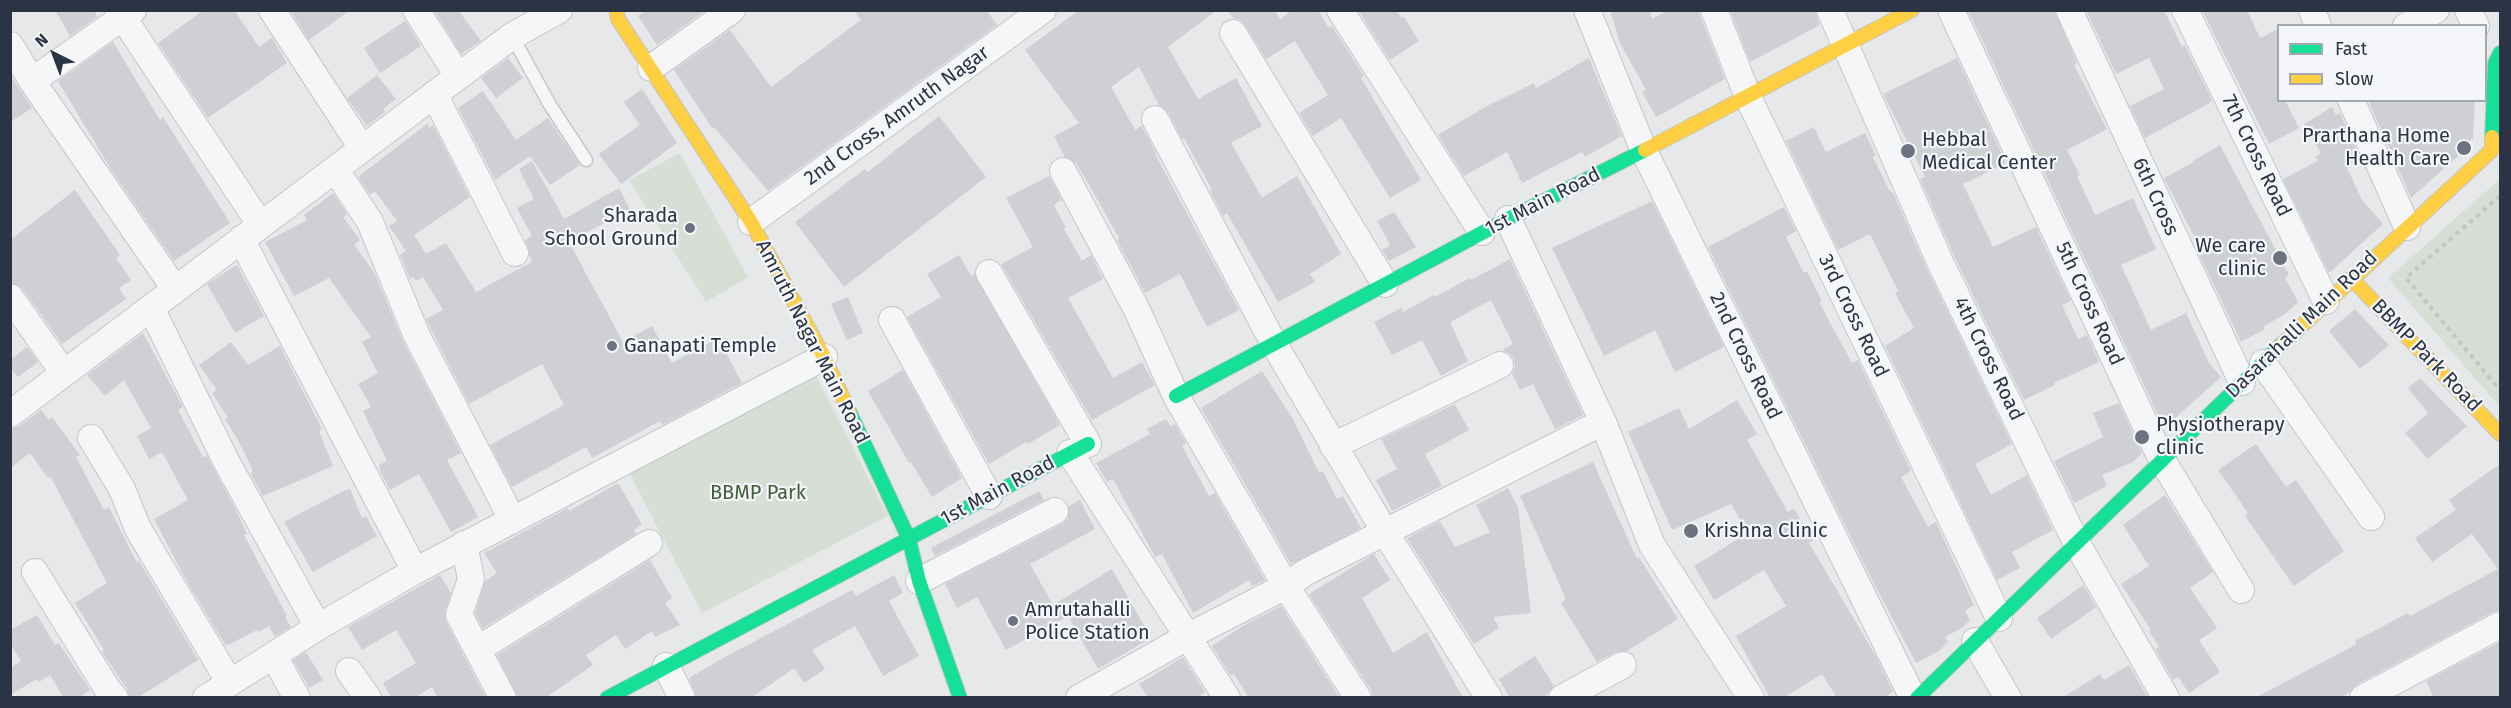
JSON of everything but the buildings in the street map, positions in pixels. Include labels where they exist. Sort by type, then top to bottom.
[{"type":"street","points":[[272,10],[363,148]]},
{"type":"street","points":[[416,10],[458,76]]},
{"type":"street","points":[[10,414],[512,36],[560,10]]},
{"type":"street","name":"Amruth Nagar Main Road","points":[[616,10],[618,19],[751,222],[824,357],[909,539],[920,581],[960,698]]},
{"type":"street","points":[[651,69],[732,10]]},
{"type":"street","name":"2nd Cross, Amruth Nagar","points":[[751,222],[1043,10]]},
{"type":"street","points":[[1340,10],[1482,232]]},
{"type":"street","name":"2nd Cross Road","points":[[1587,10],[1644,151],[1915,698]]},
{"type":"street","name":"3rd Cross Road","points":[[1714,10],[1748,97],[1999,618]]},
{"type":"street","name":"4th Cross Road","points":[[1830,10],[1941,262],[2076,542],[2166,698]]},
{"type":"street","name":"1st Main Road","points":[[1176,396],[1482,232],[1644,151],[1912,10]]},
{"type":"street","name":"5th Cross Road","points":[[1952,10],[2162,460],[2241,590]]},
{"type":"street","name":"6th Cross","points":[[2069,10],[2242,382]]},
{"type":"street","name":"7th Cross Road","points":[[2185,10],[2326,301]]},
{"type":"street","points":[[2312,10],[2318,24]]},
{"type":"street","points":[[2410,24],[2436,10]]},
{"type":"street","points":[[2468,10],[2475,24]]},
{"type":"street","points":[[32,81],[124,13],[251,232],[414,571]]},
{"type":"street","points":[[1233,33],[1385,284]]},
{"type":"street","points":[[10,45],[32,81],[175,289]]},
{"type":"street","name":"Dasarahalli Main Road","points":[[1915,698],[2326,301],[2492,150],[2494,53]]},
{"type":"street","points":[[435,94],[515,252]]},
{"type":"street","points":[[2352,102],[2406,226]]},
{"type":"street","points":[[1155,119],[1274,344],[1332,446],[1489,698]]},
{"type":"street","points":[[335,169],[370,222],[417,336],[512,519]]},
{"type":"street","points":[[1063,171],[1137,310],[1176,396],[1286,586],[1358,698]]},
{"type":"street","points":[[1508,219],[1603,422],[1652,545],[1751,698]]},
{"type":"street","points":[[989,273],[1079,448],[1187,637],[1227,698]]},
{"type":"street","name":"BBMP Park Road","points":[[2351,278],[2500,434]]},
{"type":"street","points":[[10,297],[64,374]]},
{"type":"street","points":[[151,308],[226,461],[318,627]]},
{"type":"street","points":[[892,320],[989,496]]},
{"type":"street","points":[[206,698],[318,627],[414,571],[824,357]]},
{"type":"street","points":[[2263,363],[2371,517]]},
{"type":"street","points":[[1332,446],[1500,365]]},
{"type":"street","points":[[1079,698],[1187,637],[1286,586],[1306,572],[1603,422]]},
{"type":"street","points":[[91,438],[122,489],[138,529],[231,683]]},
{"type":"street","name":"1st Main Road","points":[[607,698],[1079,448]]},
{"type":"street","points":[[920,581],[1055,511]]},
{"type":"street","points":[[478,649],[649,543]]},
{"type":"street","points":[[464,544],[471,579],[459,615],[503,698]]},
{"type":"street","points":[[36,572],[115,698]]},
{"type":"street","points":[[2363,698],[2500,625]]},
{"type":"street","points":[[1975,641],[2008,698]]},
{"type":"street","points":[[274,656],[297,698]]},
{"type":"street","points":[[1562,698],[1623,665]]},
{"type":"street","points":[[666,666],[682,698]]},
{"type":"street","points":[[350,671],[368,698]]},
{"type":"lane","points":[[512,36],[550,105],[586,160]]},
{"type":"path","points":[[2500,196],[2406,278],[2500,390]]},
{"type":"green space","name":"Sharada School Ground","points":[[680,153],[748,277],[706,302],[629,180]]},
{"type":"green space","points":[[2500,179],[2500,407],[2388,278]]},
{"type":"green space","name":"BBMP Park","points":[[814,372],[888,516],[702,613],[627,469]]},
{"type":"traffic: fast","points":[[2492,137],[2495,63],[2500,53]]},
{"type":"traffic: fast","points":[[1176,396],[1508,219],[1645,150]]},
{"type":"traffic: fast","points":[[1917,698],[2283,343]]},
{"type":"traffic: fast","points":[[849,411],[909,539],[919,581],[960,698]]},
{"type":"traffic: fast","points":[[607,698],[1088,444]]},
{"type":"traffic: slow","points":[[616,10],[618,19],[751,222],[824,357],[849,411]]},
{"type":"traffic: slow","points":[[1645,150],[1912,10]]},
{"type":"traffic: slow","points":[[2283,343],[2492,150],[2492,137]]},
{"type":"traffic: slow","points":[[2351,278],[2500,434]]},
{"type":"place","name":"Prarthana Home Health Care","points":[[2464,148]]},
{"type":"place","name":"Hebbal Medical Center","points":[[1908,151]]},
{"type":"place","name":"Sharada School Ground","points":[[690,228]]},
{"type":"place","name":"We care clinic","points":[[2280,258]]},
{"type":"place","name":"Ganapati Temple","points":[[612,346]]},
{"type":"place","name":"Physiotherapy clinic","points":[[2142,437]]},
{"type":"place","name":"Krishna Clinic","points":[[1691,531]]},
{"type":"place","name":"Amrutahalli Police Station","points":[[1013,621]]}]
